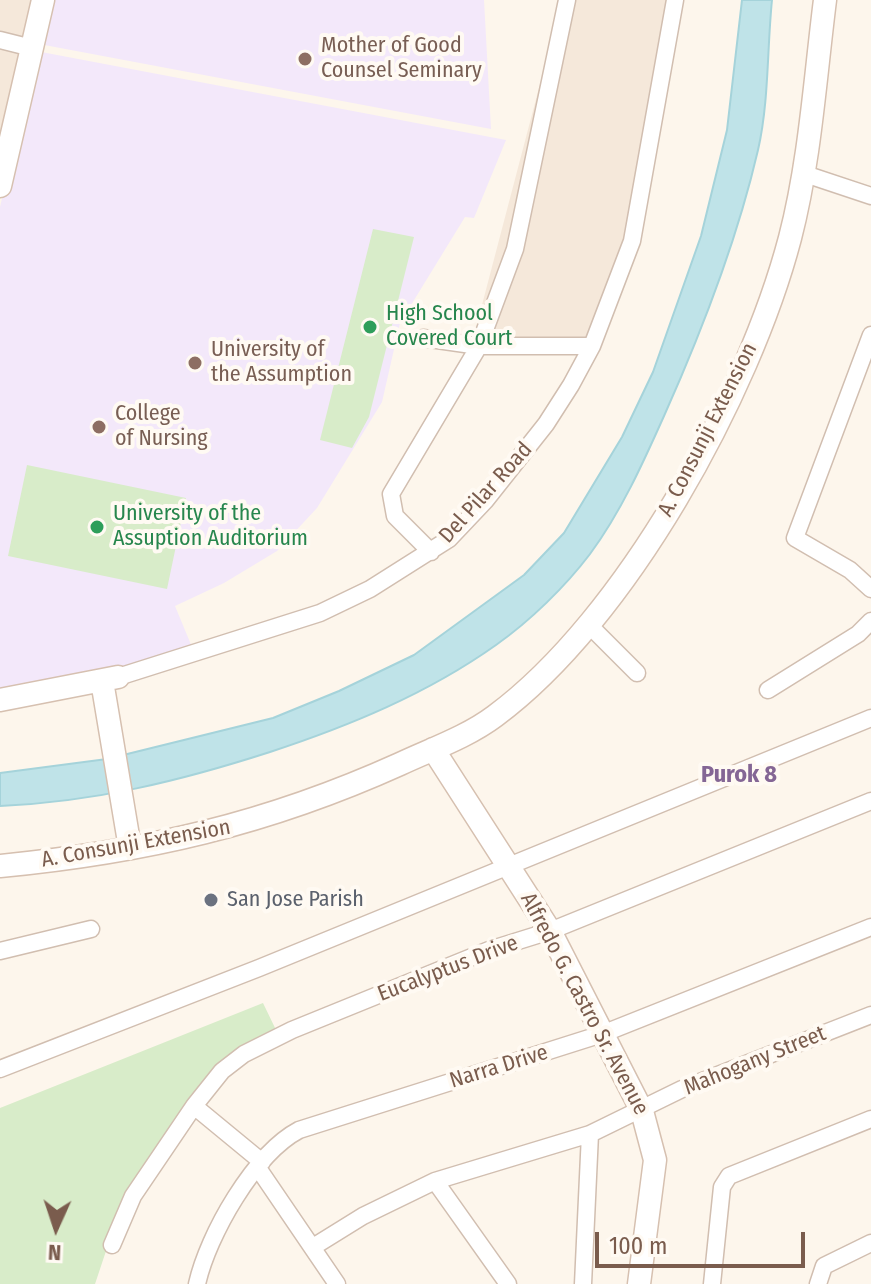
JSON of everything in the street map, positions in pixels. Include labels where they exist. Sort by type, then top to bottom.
[{"type":"main road","points":[[0,186],[4,156],[43,0]]},
{"type":"main road","name":"A. Consunji Extension","points":[[0,866],[130,848],[219,831],[266,817],[357,783],[433,749],[494,717],[537,680],[589,625],[676,503],[743,369],[780,271],[805,174],[825,0]]},
{"type":"main road","points":[[110,679],[112,733],[130,848]]},
{"type":"main road","name":"Del Pilar Road","points":[[0,700],[110,679]]},
{"type":"main road","name":"Alfredo G. Castro Sr. Avenue","points":[[433,749],[511,865],[550,931],[642,1111],[655,1160],[639,1284]]},
{"type":"street","points":[[431,552],[395,516],[391,494],[479,346],[521,227],[567,0]]},
{"type":"street","name":"Del Pilar Road","points":[[110,679],[320,613],[370,589],[431,552],[449,539],[485,501],[546,424],[592,346],[632,241],[675,0]]},
{"type":"street","points":[[0,40],[32,48]]},
{"type":"street","points":[[805,174],[871,196]]},
{"type":"street","points":[[871,335],[795,538],[850,570],[871,589]]},
{"type":"street","points":[[423,338],[479,346],[592,346]]},
{"type":"street","points":[[768,690],[858,634],[871,621]]},
{"type":"street","points":[[589,625],[637,673]]},
{"type":"street","points":[[0,1069],[871,718]]},
{"type":"street","name":"Eucalyptus Drive","points":[[112,1245],[133,1196],[194,1106],[222,1071],[262,1045],[489,950],[550,931],[871,801]]},
{"type":"street","name":"Narra Drive","points":[[197,1284],[234,1202],[260,1165],[299,1130],[602,1034],[871,927]]},
{"type":"street","points":[[0,951],[91,929]]},
{"type":"street","name":"Mahogany Street","points":[[313,1247],[363,1216],[435,1181],[590,1134],[682,1089],[871,1015]]},
{"type":"street","points":[[194,1106],[260,1165],[337,1284]]},
{"type":"street","points":[[712,1284],[722,1187],[729,1176],[871,1119]]},
{"type":"street","points":[[583,1284],[590,1134]]},
{"type":"street","points":[[435,1181],[508,1284]]},
{"type":"street","points":[[818,1284],[824,1266],[871,1243]]},
{"type":"shaded area","points":[[0,0],[35,0],[0,148]]},
{"type":"shaded area","name":"Mother of Good Counsel Seminary","points":[[50,0],[484,0],[491,129],[39,44]]},
{"type":"shaded area","points":[[562,0],[671,0],[628,235],[590,341],[472,343]]},
{"type":"shaded area","name":"University of the Assumption","points":[[36,51],[506,140],[474,218],[465,217],[400,323],[382,402],[317,508],[277,551],[224,583],[175,606],[192,647],[87,678],[0,692],[0,207]]},
{"type":"green space","name":"High School Covered Court","points":[[373,229],[414,237],[369,417],[352,448],[320,440]]},
{"type":"green space","name":"University of the Assuption Auditorium","points":[[27,465],[186,498],[167,589],[8,556]]},
{"type":"green space","points":[[263,1003],[277,1032],[225,1058],[126,1191],[95,1284],[0,1284],[0,1108]]},
{"type":"water","points":[[742,0],[772,0],[762,132],[740,218],[705,318],[648,451],[612,521],[570,579],[522,625],[470,663],[415,694],[358,720],[270,752],[170,781],[69,800],[0,806],[0,773],[107,759],[273,718],[414,655],[524,575],[564,533],[622,437],[653,372],[701,236],[727,130]]},
{"type":"place","name":"Mother of Good Counsel Seminary","points":[[305,59]]},
{"type":"place","name":"High School Covered Court","points":[[370,327]]},
{"type":"place","name":"University of the Assumption","points":[[195,363]]},
{"type":"place","name":"College of Nursing","points":[[99,427]]},
{"type":"place","name":"University of the Assuption Auditorium","points":[[97,527]]},
{"type":"place","name":"San Jose Parish","points":[[211,900]]},
{"type":"district","name":"Purok 8","points":[[739,775]]}]
